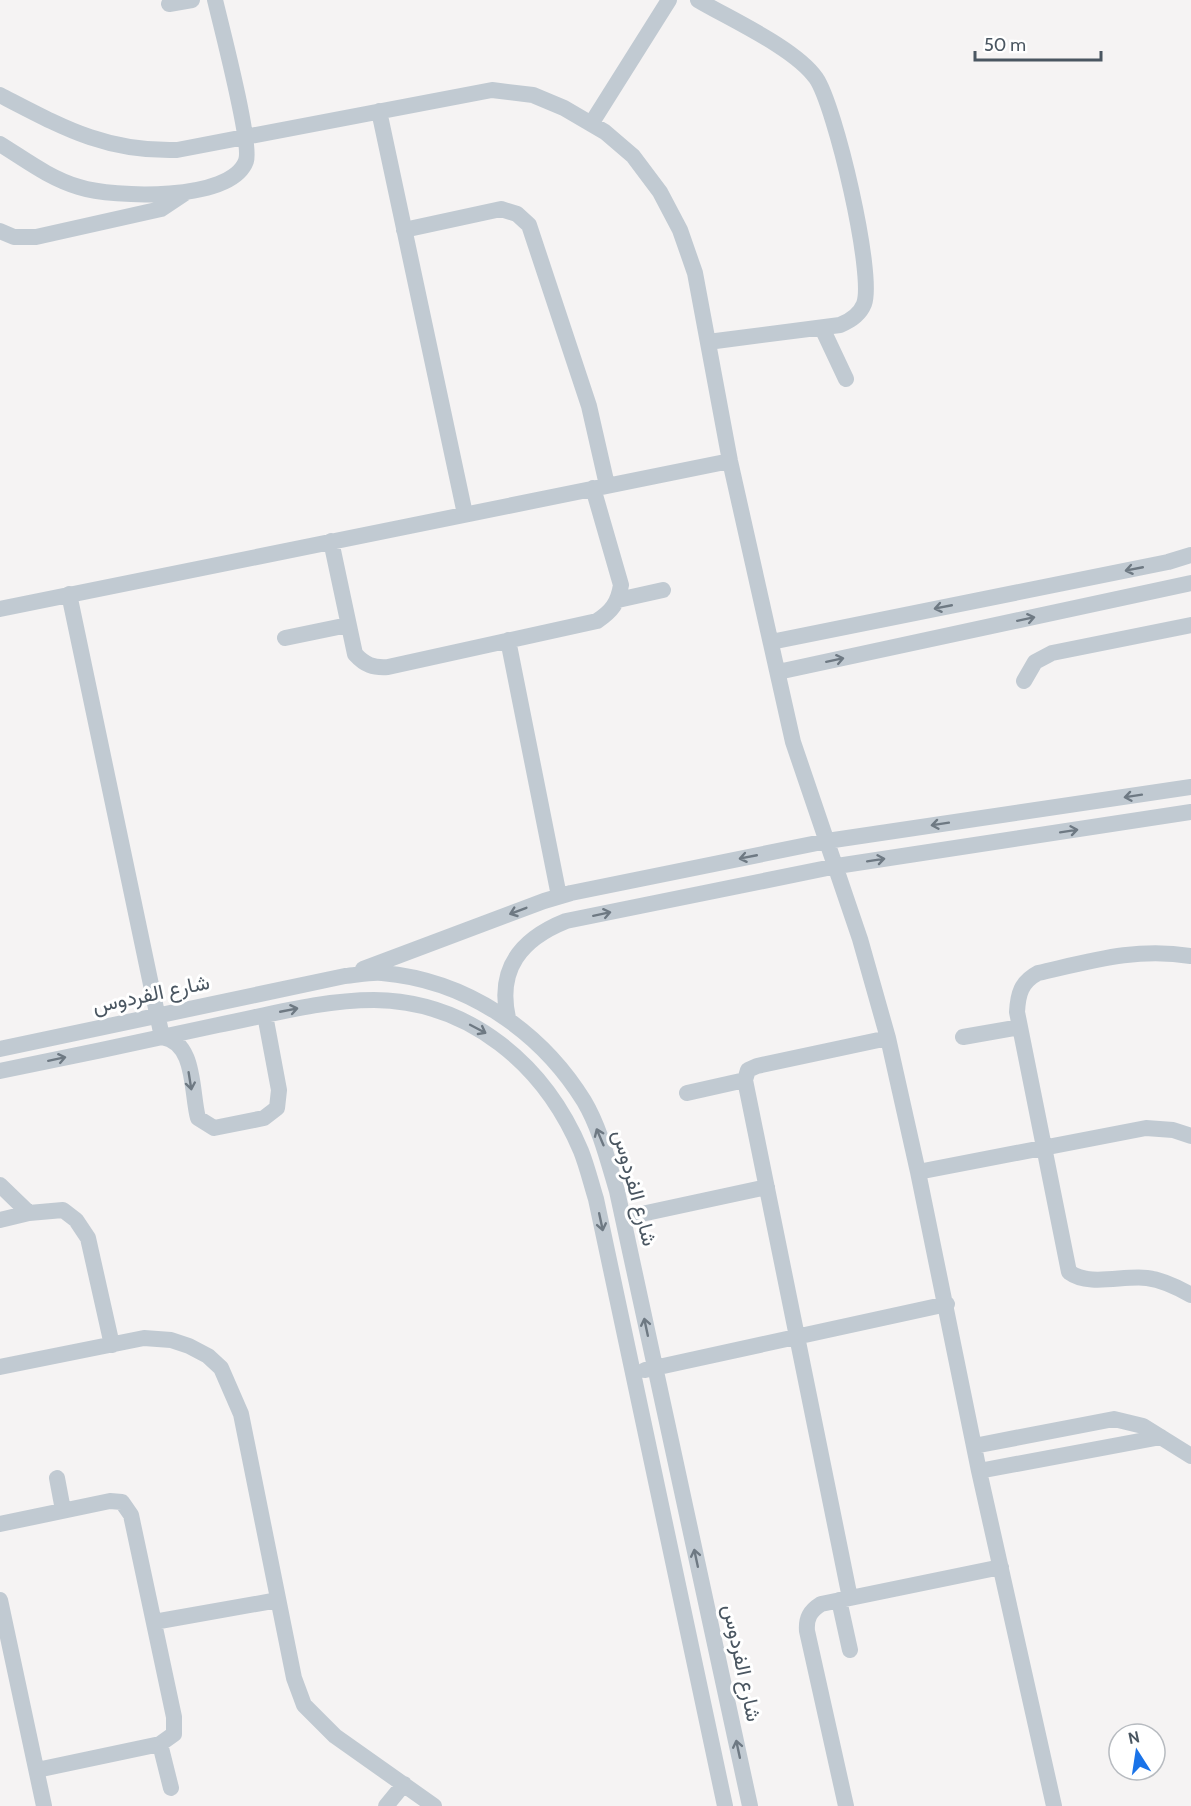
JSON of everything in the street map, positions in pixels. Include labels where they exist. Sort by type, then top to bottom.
[{"type":"street","points":[[169,4],[192,0]]},
{"type":"street","points":[[0,144],[50,177],[82,188],[131,194],[186,193],[217,184],[236,174],[246,160],[246,136],[215,0]]},
{"type":"street","points":[[591,124],[669,0]]},
{"type":"street","points":[[698,0],[795,57],[816,78],[831,109],[863,254],[867,290],[864,306],[849,321],[822,328],[708,342]]},
{"type":"street","points":[[0,95],[98,141],[142,151],[177,150],[492,90],[532,95],[564,108],[591,124],[633,156],[660,192],[680,230],[694,273],[730,461],[793,742],[837,866],[888,1038],[947,1304],[979,1471],[1054,1806]]},
{"type":"street","points":[[379,111],[465,514]]},
{"type":"street","points":[[0,231],[14,237],[36,237],[162,209],[186,193]]},
{"type":"street","points":[[331,540],[355,654],[364,663],[375,668],[597,621],[610,613],[618,600],[621,585],[600,487],[589,406],[529,225],[517,214],[501,209],[404,230]]},
{"type":"street","points":[[822,328],[846,379]]},
{"type":"street","points":[[0,609],[331,540],[730,461]]},
{"type":"street","points":[[771,642],[1168,562],[1191,555]]},
{"type":"street","points":[[778,672],[1191,583]]},
{"type":"street","points":[[618,600],[663,590]]},
{"type":"street","points":[[69,594],[156,1015],[162,1037],[175,1041],[186,1055],[198,1118],[214,1128],[264,1118],[277,1108],[279,1090],[265,1016]]},
{"type":"street","points":[[1024,681],[1035,662],[1052,653],[1191,625]]},
{"type":"street","points":[[285,638],[348,626]]},
{"type":"street","points":[[508,640],[559,896]]},
{"type":"street","points":[[345,976],[559,896],[827,841],[1191,787]]},
{"type":"street","points":[[508,1018],[505,992],[511,968],[526,944],[549,928],[566,921],[837,866],[1191,812]]},
{"type":"street","points":[[1191,956],[1158,951],[1132,952],[1038,973],[1028,978],[1018,994],[1017,1012],[1069,1272],[1082,1280],[1122,1276],[1149,1278],[1174,1286],[1191,1295]]},
{"type":"street","name":"شارع الفردوس","points":[[0,1049],[345,976],[380,972],[446,988],[508,1018],[558,1065],[585,1102],[603,1143],[623,1218],[750,1806]]},
{"type":"street","name":"شارع الفردوس","points":[[0,1071],[265,1016],[338,1003],[373,1000],[410,1003],[450,1015],[484,1031],[514,1052],[541,1081],[565,1117],[582,1153],[596,1199],[725,1806]]},
{"type":"street","points":[[963,1037],[1020,1027]]},
{"type":"street","points":[[850,1650],[845,1599],[798,1336],[745,1080],[748,1070],[756,1066],[888,1038]]},
{"type":"street","points":[[687,1093],[745,1080]]},
{"type":"street","points":[[918,1172],[1146,1128],[1173,1130],[1191,1136]]},
{"type":"street","points":[[0,1185],[29,1213]]},
{"type":"street","points":[[623,1218],[767,1187]]},
{"type":"street","points":[[0,1221],[29,1213],[63,1210],[76,1220],[88,1238],[112,1345]]},
{"type":"street","points":[[632,1372],[947,1304]]},
{"type":"street","points":[[0,1367],[144,1338],[171,1340],[208,1356],[221,1368],[241,1414],[294,1678],[304,1705],[334,1736],[434,1806]]},
{"type":"street","points":[[974,1446],[1114,1419],[1143,1426],[1190,1454]]},
{"type":"street","points":[[979,1471],[1161,1437]]},
{"type":"street","points":[[57,1478],[63,1510]]},
{"type":"street","points":[[0,1524],[110,1501],[122,1502],[131,1515],[174,1717],[174,1734],[160,1744],[37,1770]]},
{"type":"street","points":[[846,1806],[806,1619],[813,1609],[845,1599],[1000,1567]]},
{"type":"street","points":[[0,1600],[5,1647],[44,1806]]},
{"type":"street","points":[[154,1622],[278,1600]]},
{"type":"street","points":[[160,1744],[171,1788]]},
{"type":"street","points":[[386,1806],[404,1784]]}]
